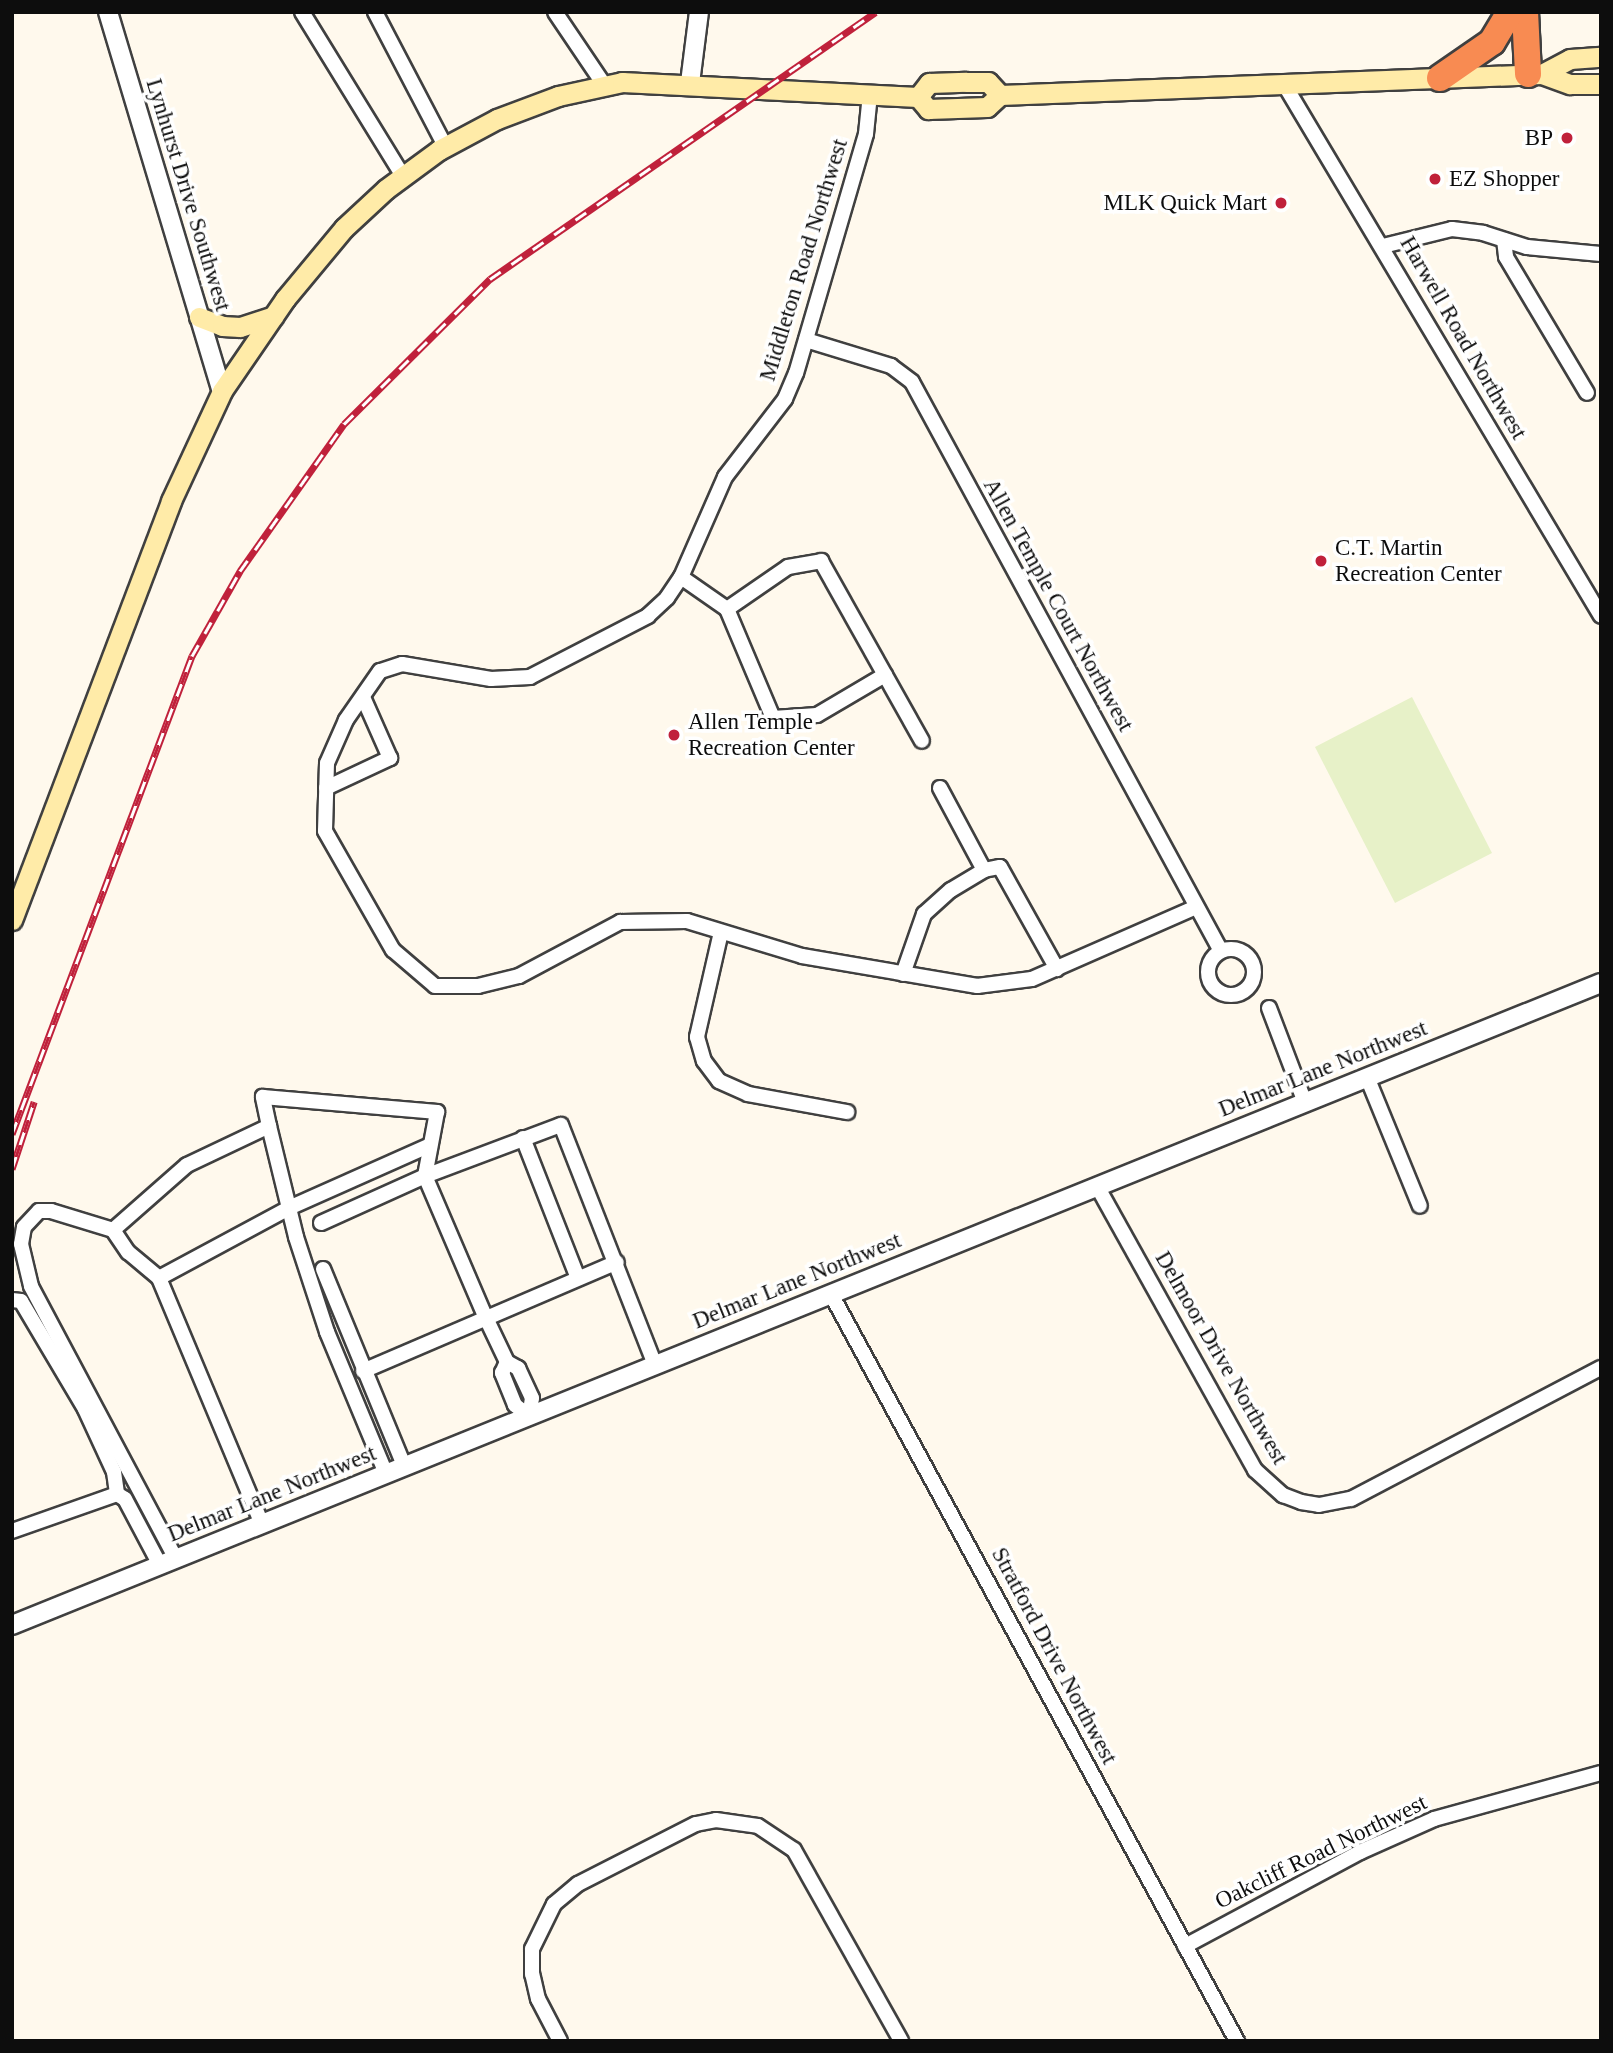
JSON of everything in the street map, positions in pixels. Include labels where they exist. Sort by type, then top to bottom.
[{"type":"highway","points":[[1440,78],[1486,47],[1510,12]]},
{"type":"highway","points":[[1525,12],[1535,74]]},
{"type":"highway","points":[[1535,74],[1541,12]]},
{"type":"main road","points":[[1535,74],[1570,58],[1601,57]]},
{"type":"main road","points":[[12,920],[171,501],[222,391],[273,316],[344,228],[403,176],[445,146],[496,119],[558,96],[606,86],[690,83],[918,97],[928,109],[987,107],[1000,95],[1535,74],[1570,84],[1601,83]]},
{"type":"main road","points":[[199,317],[240,327],[273,316]]},
{"type":"street","name":"Lynhurst Drive Southwest","points":[[108,12],[222,391]]},
{"type":"street","points":[[302,12],[403,176]]},
{"type":"street","points":[[375,12],[445,146]]},
{"type":"street","points":[[555,12],[606,86]]},
{"type":"street","points":[[690,83],[699,12]]},
{"type":"street","name":"Harwell Road Northwest","points":[[1284,84],[1383,246],[1601,616]]},
{"type":"street","name":"Middleton Road Northwest","points":[[363,696],[380,671],[402,664],[491,679],[530,677],[648,616],[681,578],[725,477],[785,399],[806,340],[866,134],[870,94]]},
{"type":"street","points":[[1383,246],[1452,229],[1527,247],[1601,254]]},
{"type":"street","points":[[1504,240],[1506,257],[1587,393]]},
{"type":"street","name":"Allen Temple Court Northwest","points":[[806,340],[891,366],[912,382],[1221,951]]},
{"type":"street","points":[[727,609],[788,567],[821,561],[922,741]]},
{"type":"street","points":[[681,578],[727,609],[773,718],[817,715],[885,676]]},
{"type":"street","points":[[363,696],[346,720],[327,763],[325,831],[393,950],[435,986],[478,986],[519,976],[620,922],[687,921],[802,956],[977,986],[1032,979],[1196,907]]},
{"type":"street","points":[[326,788],[390,758],[363,696]]},
{"type":"street","points":[[940,788],[984,870]]},
{"type":"street","points":[[903,974],[924,914],[951,890],[984,870],[1000,867],[1057,969]]},
{"type":"street","points":[[721,932],[697,1037],[704,1061],[719,1082],[748,1094],[847,1112]]},
{"type":"street","name":"Delmar Lane Northwest","points":[[12,1625],[261,1522],[386,1474],[1601,983]]},
{"type":"street","points":[[1269,1008],[1305,1103]]},
{"type":"street","points":[[1367,1077],[1420,1206]]},
{"type":"street","points":[[386,1474],[327,1332],[296,1237],[263,1097],[402,1106],[437,1112],[425,1176],[507,1362],[502,1373],[515,1405],[529,1416]]},
{"type":"street","points":[[321,1223],[425,1176],[561,1125],[617,1262],[655,1365]]},
{"type":"street","points":[[113,1230],[187,1165],[269,1126]]},
{"type":"street","points":[[523,1138],[579,1278]]},
{"type":"street","points":[[159,1278],[291,1207],[430,1144]]},
{"type":"street","name":"Delmoor Drive Northwest","points":[[1097,1186],[1255,1470],[1275,1490],[1301,1502],[1351,1499],[1601,1368]]},
{"type":"street","points":[[168,1562],[24,1269],[24,1227],[39,1212],[51,1211],[113,1230],[128,1252],[159,1278],[261,1522]]},
{"type":"street","points":[[363,1371],[617,1262]]},
{"type":"street","points":[[323,1269],[404,1466]]},
{"type":"street","name":"Stratford Drive Northwest","points":[[831,1294],[1237,2041]]},
{"type":"street","points":[[12,1300],[21,1301],[85,1409],[114,1472],[117,1494]]},
{"type":"street","points":[[117,1494],[125,1499],[168,1562]]},
{"type":"street","points":[[12,1531],[117,1494]]},
{"type":"street","name":"Oakcliff Road Northwest","points":[[1185,1946],[1360,1852],[1434,1819],[1601,1773]]},
{"type":"street","points":[[560,2041],[538,1999],[532,1975],[532,1949],[554,1904],[578,1884],[696,1824],[716,1820],[758,1826],[794,1850],[901,2041]]},
{"type":"green space","points":[[1412,697],[1492,853],[1395,903],[1315,747]]},
{"type":"railway","points":[[12,1134],[192,656],[240,571],[344,424],[490,279],[876,12]]},
{"type":"railway","points":[[12,1169],[34,1102]]},
{"type":"place","name":"BP","points":[[1567,138]]},
{"type":"place","name":"EZ Shopper","points":[[1435,179]]},
{"type":"place","name":"MLK Quick Mart","points":[[1281,203]]},
{"type":"place","name":"C.T. Martin Recreation Center","points":[[1321,561]]},
{"type":"place","name":"Allen Temple Recreation Center","points":[[674,735]]}]
